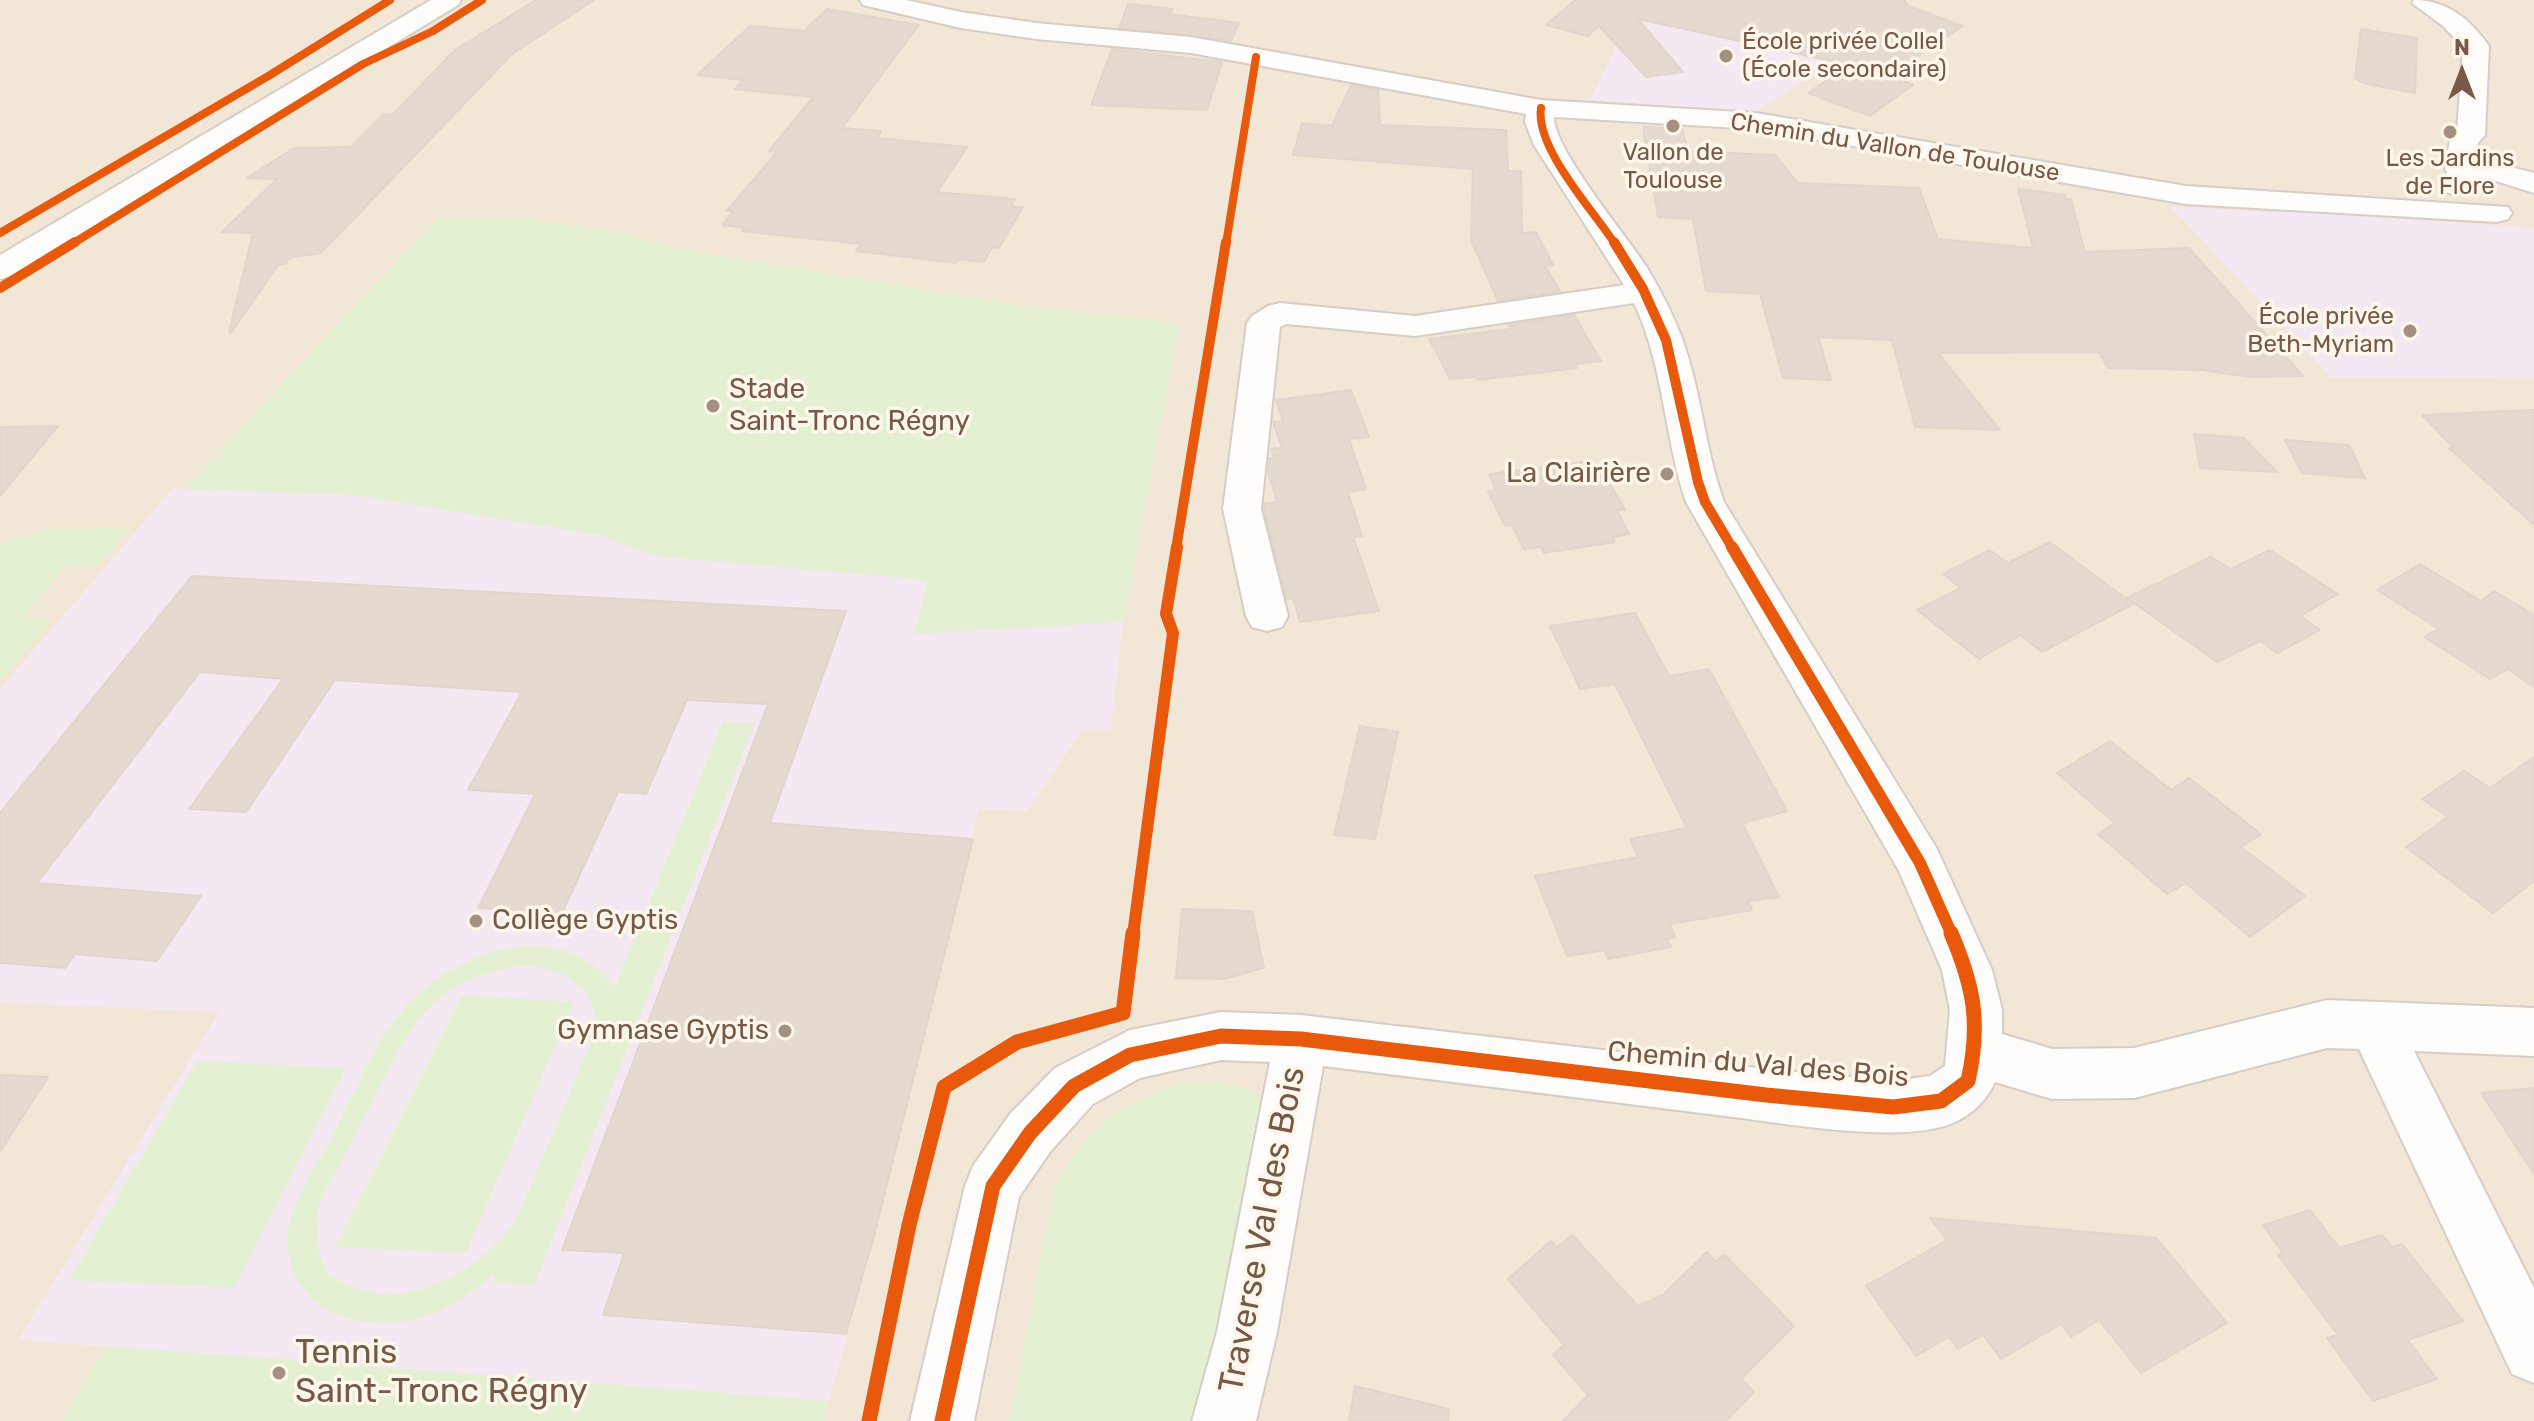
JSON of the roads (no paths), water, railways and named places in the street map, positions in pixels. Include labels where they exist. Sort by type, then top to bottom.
[{"type":"street","points":[[0,251],[418,0]]},
{"type":"street","points":[[0,269],[449,0]]},
{"type":"street","name":"Chemin du Vallon de Toulouse","points":[[872,0],[961,20],[1036,31],[1191,45],[1541,108],[1756,121],[2186,195],[2509,215],[2470,200],[2460,180],[2397,206]]},
{"type":"street","points":[[2419,1],[2452,21],[2476,46],[2471,135]]},
{"type":"street","name":"Chemin du Val des Bois","points":[[942,1421],[993,1186],[1039,1124],[1074,1086],[1130,1055],[1221,1036],[1301,1039],[1766,1095],[1893,1107],[1941,1101],[1968,1081],[1975,1051],[1976,1010],[1967,970],[1920,863],[1705,502],[1695,478],[1668,343],[1644,292],[1548,145],[1539,122],[1541,108]]},
{"type":"street","points":[[2471,135],[2524,180]]},
{"type":"street","points":[[2471,135],[2464,139],[2462,146],[2460,180],[2486,172],[2524,180]]},
{"type":"street","points":[[1267,616],[1242,509],[1264,323],[1280,313],[1415,326],[1644,292]]},
{"type":"street","points":[[1975,1051],[2052,1074],[2134,1073],[2327,1024],[2534,1032]]},
{"type":"street","points":[[2374,1025],[2534,1352]]},
{"type":"street","name":"Traverse Val des Bois","points":[[1224,1421],[1247,1332],[1301,1039]]},
{"type":"place","name":"École privée Collel (École secondaire)","points":[[1726,56]]},
{"type":"place","name":"Vallon de Toulouse","points":[[1673,126]]},
{"type":"place","name":"Les Jardins de Flore","points":[[2450,132]]},
{"type":"place","name":"École privée Beth-Myriam","points":[[2410,331]]},
{"type":"place","name":"Stade Saint-Tronc Régny","points":[[713,406]]},
{"type":"place","name":"La Clairière","points":[[1667,474]]},
{"type":"place","name":"Collège Gyptis","points":[[476,921]]},
{"type":"place","name":"Gymnase Gyptis","points":[[785,1031]]},
{"type":"place","name":"Tennis Saint-Tronc Régny","points":[[279,1373]]}]
